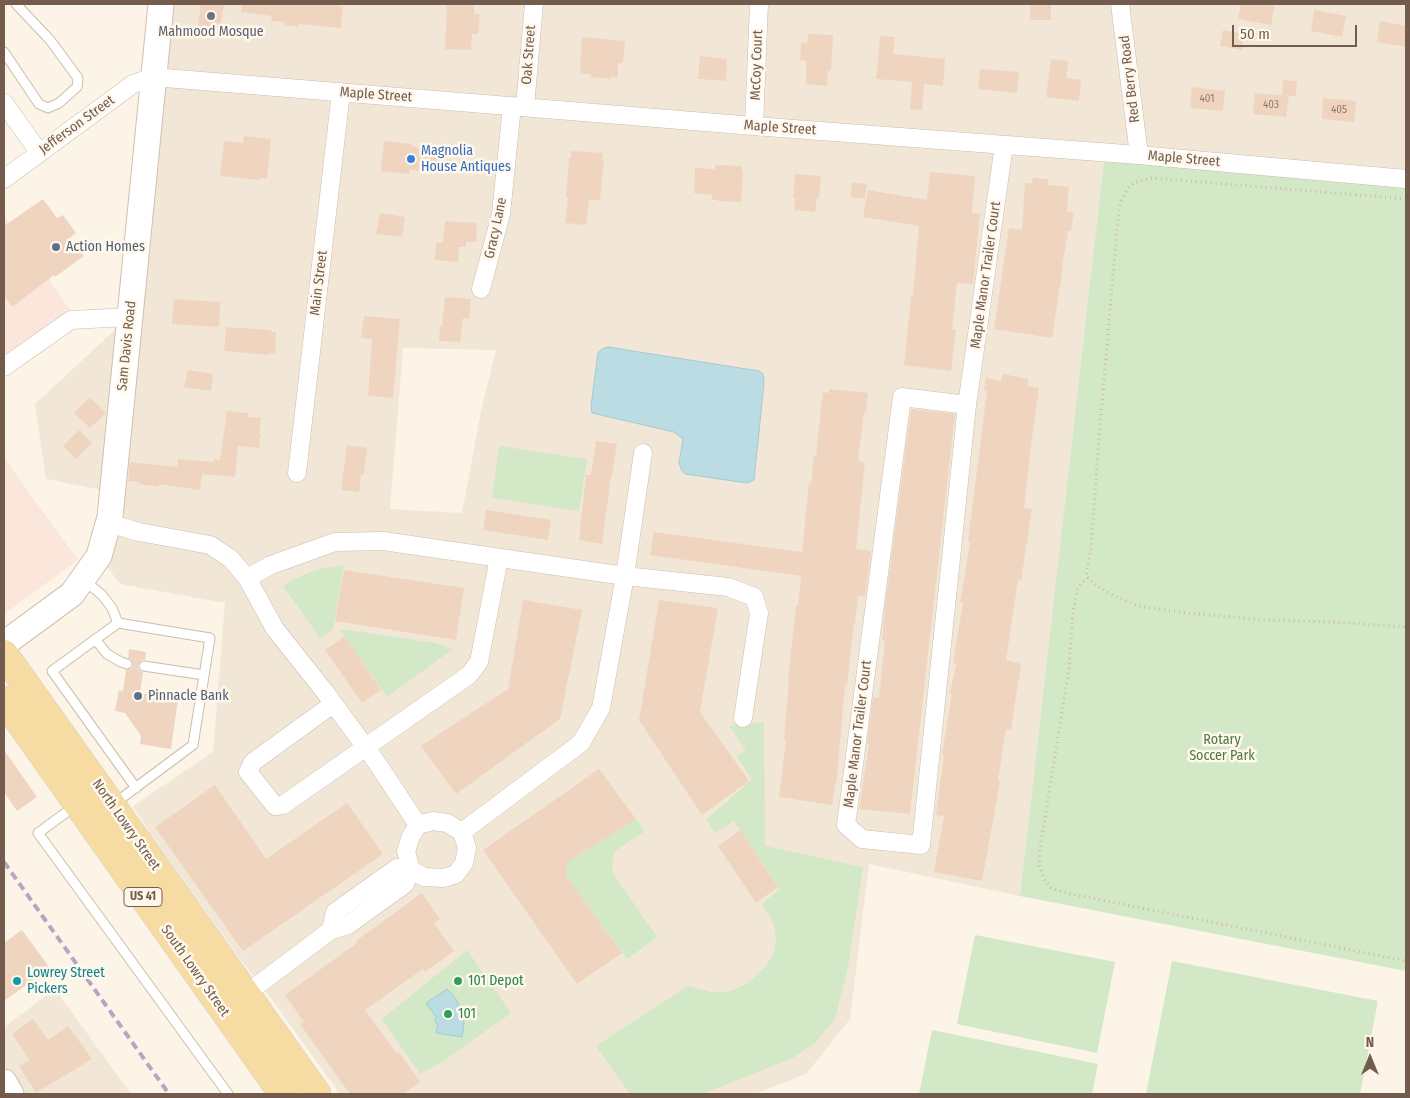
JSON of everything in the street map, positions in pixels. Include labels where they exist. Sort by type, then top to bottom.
[{"type":"main road","name":"North Lowry Street","points":[[4,654],[317,1094]]},
{"type":"main road","name":"South Lowry Street","points":[[4,700],[283,1094]]},
{"type":"street","name":"Sam Davis Road","points":[[4,644],[72,594],[99,556],[110,517],[161,4]]},
{"type":"street","name":"Oak Street","points":[[519,107],[534,4]]},
{"type":"street","name":"McCoy Court","points":[[754,126],[759,4]]},
{"type":"street","name":"Red Berry Road","points":[[1120,4],[1139,155]]},
{"type":"street","name":"Maple Street","points":[[153,77],[1139,155],[1406,179]]},
{"type":"street","name":"Jefferson Street","points":[[4,179],[133,84],[153,77]]},
{"type":"street","name":"Main Street","points":[[297,473],[341,92]]},
{"type":"street","points":[[4,103],[39,152]]},
{"type":"street","name":"Gracy Lane","points":[[481,289],[501,214],[519,107]]},
{"type":"street","name":"Maple Manor Trailer Court","points":[[967,405],[902,397],[846,825],[862,839],[921,845],[967,405],[1004,145]]},
{"type":"street","points":[[4,366],[71,320],[130,317]]},
{"type":"street","points":[[462,832],[581,743],[601,708],[625,576],[643,453]]},
{"type":"street","points":[[108,523],[139,532],[210,545],[231,559],[247,578],[275,629],[365,747],[418,825]]},
{"type":"street","points":[[247,578],[270,565],[335,542],[383,541],[625,576],[728,587],[754,597],[759,613],[743,718]]},
{"type":"street","points":[[333,704],[253,762],[248,772],[275,806],[283,805],[468,675],[479,662],[499,558]]},
{"type":"street","points":[[224,1010],[331,930],[348,925],[406,884],[410,871],[406,851],[411,836],[418,825],[433,821],[447,823],[462,832],[467,848],[464,863],[456,874],[444,878],[424,877],[410,871]]},
{"type":"street","points":[[4,1082],[11,1094]]},
{"type":"lane","points":[[4,52],[39,104],[48,108],[59,103],[77,88],[78,78],[50,40],[16,4]]},
{"type":"lane","points":[[83,579],[102,595],[112,608],[118,623]]},
{"type":"lane","points":[[112,806],[136,788],[193,745],[210,638],[118,623],[52,671],[136,788]]},
{"type":"lane","points":[[95,640],[107,654],[127,664]]},
{"type":"lane","points":[[144,666],[204,675]]},
{"type":"lane","points":[[78,805],[38,833],[228,1094]]},
{"type":"path","points":[[1406,199],[1152,178],[1134,183],[1128,188],[1120,204],[1115,247],[1091,548],[1086,572],[1086,576],[1097,586],[1138,606],[1262,620],[1406,627]]},
{"type":"path","points":[[1088,578],[1078,588],[1073,611],[1069,668],[1040,849],[1039,865],[1044,879],[1051,888],[1067,893],[1406,961]]},
{"type":"shaded area","points":[[161,4],[1406,4],[1406,180],[1104,160],[1020,896],[869,864],[850,1019],[806,1074],[755,1094],[340,1094],[270,997],[237,955],[151,835],[133,806],[213,752],[225,603],[120,584],[99,556],[112,492],[46,479],[35,404],[129,317]],"holes":[[[403,348],[496,350],[481,411],[462,513],[390,509]]]},
{"type":"shaded area","points":[[4,215],[72,313],[4,371]]},
{"type":"shaded area","points":[[4,458],[78,560],[4,614]]},
{"type":"shaded area","points":[[55,989],[131,1094],[4,1094],[4,1027]]},
{"type":"green space","name":"Rotary Soccer Park","points":[[1104,160],[1406,185],[1406,971],[1020,896]]},
{"type":"green space","points":[[499,446],[587,459],[579,511],[492,498]]},
{"type":"green space","points":[[344,565],[333,629],[320,638],[283,586],[308,573]]},
{"type":"green space","points":[[342,629],[435,643],[453,649],[387,697],[345,636],[339,631]]},
{"type":"green space","points":[[764,722],[765,846],[863,867],[848,967],[835,1018],[816,1042],[793,1058],[702,1094],[630,1094],[596,1046],[688,986],[711,992],[725,992],[748,983],[767,965],[774,952],[776,941],[774,926],[762,904],[780,889],[734,821],[715,833],[706,819],[752,779],[737,757],[746,750],[729,726]]},
{"type":"green space","points":[[636,819],[645,831],[614,852],[612,872],[657,937],[627,959],[566,876],[568,862]]},
{"type":"green space","points":[[975,935],[1115,962],[1097,1053],[957,1024]]},
{"type":"green space","name":"101 Depot","points":[[467,950],[511,1013],[442,1062],[420,1074],[382,1019]]},
{"type":"green space","points":[[1172,961],[1378,1001],[1360,1094],[1146,1094]]},
{"type":"green space","points":[[932,1030],[1098,1064],[1092,1094],[919,1094]]},
{"type":"water","points":[[608,347],[759,371],[763,374],[764,383],[754,480],[747,483],[685,474],[679,463],[683,439],[674,432],[592,413],[591,406],[598,353]]},
{"type":"water","name":"101","points":[[447,989],[456,999],[462,1011],[464,1023],[462,1037],[436,1033],[438,1023],[435,1022],[436,1017],[426,1003]]},
{"type":"building","name":"Mahmood Mosque","points":[[201,4],[224,4],[219,34],[197,32]]},
{"type":"building","points":[[242,4],[325,4],[343,6],[341,28],[299,24],[298,27],[285,25],[285,22],[271,21],[272,16],[241,12]]},
{"type":"building","points":[[447,4],[474,4],[474,14],[480,14],[478,34],[472,34],[471,50],[445,49]]},
{"type":"building","points":[[1241,4],[1275,4],[1271,25],[1238,19]]},
{"type":"building","points":[[1030,5],[1051,5],[1051,20],[1030,20]]},
{"type":"building","points":[[1314,10],[1346,16],[1342,37],[1311,31]]},
{"type":"building","points":[[1380,21],[1406,26],[1406,47],[1377,42]]},
{"type":"building","points":[[1223,30],[1244,34],[1242,50],[1220,46]]},
{"type":"building","points":[[808,34],[833,35],[831,70],[828,71],[827,86],[806,84],[806,61],[800,60],[801,42],[807,43]]},
{"type":"building","points":[[880,36],[895,37],[893,54],[945,59],[943,86],[924,84],[922,110],[910,109],[912,82],[876,79]]},
{"type":"building","points":[[582,37],[625,41],[623,63],[618,63],[618,77],[610,77],[610,79],[591,77],[591,74],[580,74]]},
{"type":"building","points":[[700,56],[727,59],[726,81],[698,79]]},
{"type":"building","points":[[1051,59],[1068,61],[1066,78],[1081,80],[1079,101],[1046,97]]},
{"type":"building","points":[[980,69],[1019,72],[1017,93],[978,89]]},
{"type":"building","points":[[1283,80],[1297,81],[1296,96],[1282,95]]},
{"type":"building","points":[[1192,87],[1225,91],[1223,111],[1190,108]]},
{"type":"building","points":[[1255,93],[1289,96],[1286,117],[1253,114]]},
{"type":"building","points":[[1323,98],[1356,101],[1354,122],[1322,119]]},
{"type":"building","points":[[244,136],[271,139],[267,179],[259,178],[259,180],[220,176],[224,141],[243,143]]},
{"type":"building","name":"Magnolia House Antiques","points":[[384,141],[413,144],[412,146],[417,148],[440,153],[439,173],[409,170],[409,174],[381,171]]},
{"type":"building","points":[[571,151],[603,153],[600,200],[589,200],[586,225],[565,223]]},
{"type":"building","points":[[715,165],[742,166],[741,202],[712,200],[712,195],[694,193],[695,168],[715,169]]},
{"type":"building","points":[[930,172],[975,176],[972,213],[980,214],[973,284],[957,283],[952,329],[956,330],[951,371],[904,365],[911,296],[913,296],[919,226],[863,217],[868,190],[927,200]]},
{"type":"building","points":[[795,174],[821,176],[819,199],[817,198],[815,212],[794,210]]},
{"type":"building","points":[[1033,178],[1048,179],[1048,185],[1069,187],[1067,211],[1074,212],[1071,231],[1068,231],[1052,338],[994,329],[1009,228],[1022,230],[1025,183],[1032,183]]},
{"type":"building","points":[[852,182],[867,184],[865,199],[850,197]]},
{"type":"building","points":[[43,199],[57,218],[63,215],[76,233],[70,238],[84,256],[55,277],[54,275],[12,307],[4,296],[4,226]]},
{"type":"building","points":[[380,213],[405,217],[402,237],[376,234]]},
{"type":"building","points":[[445,221],[477,223],[476,242],[466,242],[466,247],[459,247],[458,262],[435,260],[436,242],[443,243]]},
{"type":"building","points":[[445,297],[471,299],[469,319],[463,318],[460,342],[439,341]]},
{"type":"building","points":[[174,299],[220,302],[219,327],[172,324]]},
{"type":"building","points":[[364,316],[400,319],[393,398],[368,396],[372,339],[361,338]]},
{"type":"building","points":[[226,327],[276,332],[275,354],[224,351]]},
{"type":"building","points":[[188,370],[213,374],[211,391],[184,387]]},
{"type":"building","points":[[1003,374],[1029,379],[1027,386],[1039,388],[1024,508],[1032,509],[1021,581],[1018,580],[1006,660],[1021,664],[1011,730],[1006,729],[998,780],[1000,781],[982,881],[934,872],[944,816],[936,815],[944,755],[942,754],[956,664],[953,663],[963,603],[960,603],[970,542],[968,541],[987,391],[984,390],[986,378],[1001,381]]},
{"type":"building","points":[[829,389],[868,393],[858,461],[865,462],[856,549],[871,551],[865,597],[858,596],[847,685],[845,685],[837,776],[832,805],[779,797],[786,740],[784,740],[788,678],[801,576],[650,555],[654,532],[802,552],[809,483],[811,483],[814,456],[816,456],[823,392],[829,393]]},
{"type":"building","points":[[90,397],[106,413],[90,428],[74,413]]},
{"type":"building","points":[[911,409],[955,414],[910,814],[859,809],[869,744],[867,743],[873,697],[879,698],[885,640],[882,640],[885,606]]},
{"type":"building","points":[[227,411],[248,413],[248,417],[261,418],[259,448],[238,446],[235,477],[202,474],[200,490],[159,484],[159,487],[128,481],[130,462],[177,467],[178,459],[213,462],[214,459],[220,460]]},
{"type":"building","points":[[79,430],[92,443],[76,459],[63,446]]},
{"type":"building","points":[[596,441],[617,444],[602,544],[579,540],[586,475],[591,475]]},
{"type":"building","points":[[347,445],[367,448],[364,475],[361,475],[359,492],[341,490]]},
{"type":"building","points":[[486,510],[551,520],[548,540],[483,530]]},
{"type":"building","points":[[344,570],[464,588],[456,640],[335,621]]},
{"type":"building","points":[[523,600],[582,610],[560,719],[456,794],[421,746],[508,689]]},
{"type":"building","points":[[659,600],[718,608],[700,712],[749,781],[702,815],[639,720]]},
{"type":"building","points":[[345,636],[381,690],[362,703],[325,650]]},
{"type":"building","name":"Pinnacle Bank","points":[[129,649],[146,652],[145,660],[141,660],[138,665],[138,669],[143,672],[140,693],[178,699],[171,749],[140,744],[141,736],[125,713],[115,711],[119,690],[123,691],[126,670],[131,669],[133,666],[132,660],[128,658]]},
{"type":"building","points":[[4,750],[37,797],[17,811],[4,792]]},
{"type":"building","points":[[599,769],[636,819],[568,862],[566,876],[622,953],[577,984],[483,850]]},
{"type":"building","points":[[215,785],[266,859],[347,803],[383,854],[243,951],[155,827]]},
{"type":"building","points":[[740,830],[778,887],[756,903],[718,846]]},
{"type":"building","points":[[422,893],[440,919],[434,923],[454,951],[425,972],[423,969],[365,1010],[397,1054],[399,1052],[420,1082],[403,1094],[350,1094],[300,1024],[304,1022],[285,995]]},
{"type":"building","name":"Lowrey Street Pickers","points":[[22,930],[50,968],[4,1001],[4,943]]},
{"type":"building","points":[[33,1019],[48,1040],[68,1026],[92,1059],[36,1093],[19,1066],[30,1060],[12,1034]]},
{"type":"railway","points":[[4,862],[169,1094]]},
{"type":"place","name":"Mahmood Mosque","points":[[211,16]]},
{"type":"place","name":"Magnolia House Antiques","points":[[411,159]]},
{"type":"place","name":"Action Homes","points":[[56,247]]},
{"type":"place","name":"Pinnacle Bank","points":[[138,696]]},
{"type":"place","name":"Lowrey Street Pickers","points":[[17,981]]},
{"type":"place","name":"101 Depot","points":[[458,981]]},
{"type":"place","name":"101","points":[[448,1014]]}]
